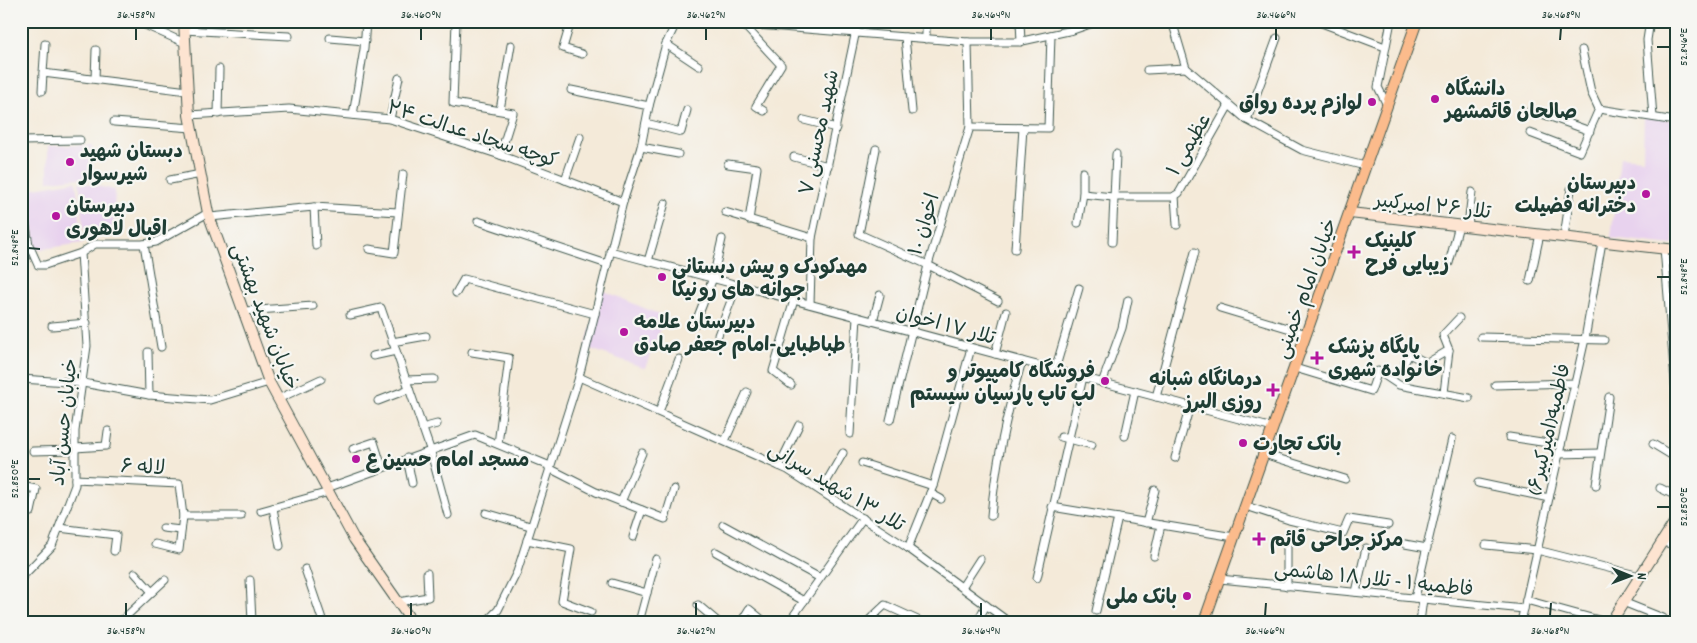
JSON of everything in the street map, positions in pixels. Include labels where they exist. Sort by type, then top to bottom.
[{"type":"main road","name":"خیابان امام خمینی","points":[[1204,622],[1417,21]]},
{"type":"main road","name":"خیابان شهید بهشتی","points":[[184,26],[189,115],[209,215],[269,382],[354,538],[412,622]]},
{"type":"main road","name":"تلار ۲۶ امیرکبیر","points":[[1350,213],[1676,250]]},
{"type":"main road","points":[[1611,622],[1676,520]]},
{"type":"street","points":[[136,21],[185,42]]},
{"type":"street","points":[[353,116],[365,41],[366,21]]},
{"type":"street","points":[[456,21],[453,103],[512,113],[500,155]]},
{"type":"street","points":[[571,21],[563,48],[582,54]]},
{"type":"street","points":[[486,622],[498,610],[516,572],[579,377],[610,251],[623,202],[641,147],[649,106],[666,44],[677,21]]},
{"type":"street","name":"شهید محسنی ۷","points":[[810,304],[812,238],[858,21]]},
{"type":"street","points":[[926,21],[926,38]]},
{"type":"street","points":[[1020,21],[1021,42]]},
{"type":"street","points":[[741,23],[798,25],[856,34],[968,42],[1021,42],[1099,21]]},
{"type":"street","points":[[1172,21],[1186,68],[1246,120],[1302,150],[1365,166]]},
{"type":"street","points":[[1387,105],[1378,87],[1391,21]]},
{"type":"street","points":[[1650,21],[1647,40],[1653,117]]},
{"type":"street","points":[[1320,22],[1385,47]]},
{"type":"street","points":[[741,23],[781,65],[756,106],[764,111]]},
{"type":"street","points":[[184,26],[289,36]]},
{"type":"street","points":[[970,127],[1048,128],[1051,35]]},
{"type":"street","points":[[904,37],[912,111]]},
{"type":"street","points":[[330,38],[365,41]]},
{"type":"street","points":[[1246,120],[1277,38]]},
{"type":"street","name":"اخوان ۱۰","points":[[890,420],[928,265],[970,127],[968,42]]},
{"type":"street","points":[[42,91],[45,44]]},
{"type":"street","points":[[666,44],[699,66]]},
{"type":"street","points":[[500,110],[511,46]]},
{"type":"street","points":[[95,79],[96,50]]},
{"type":"street","points":[[1582,50],[1590,92],[1600,108],[1676,121]]},
{"type":"street","points":[[1147,70],[1186,68]]},
{"type":"street","points":[[218,114],[219,70]]},
{"type":"street","points":[[43,73],[188,91]]},
{"type":"street","points":[[390,119],[399,78]]},
{"type":"street","points":[[571,90],[649,106]]},
{"type":"street","name":"عظیمی ۱","points":[[1083,194],[1113,197],[1175,196],[1179,193],[1229,105]]},
{"type":"street","points":[[1530,133],[1580,152],[1600,108]]},
{"type":"street","name":"کوچه سجاد عدالت ۲۴","points":[[189,115],[289,110],[390,119],[500,155],[623,202]]},
{"type":"street","points":[[646,123],[682,132],[687,110]]},
{"type":"street","points":[[1531,110],[1590,131]]},
{"type":"street","points":[[804,120],[836,128]]},
{"type":"street","points":[[114,122],[192,128]]},
{"type":"street","points":[[1015,250],[1023,128]]},
{"type":"street","points":[[565,180],[580,137]]},
{"type":"street","points":[[21,141],[80,140]]},
{"type":"street","points":[[641,147],[678,154]]},
{"type":"street","points":[[876,149],[859,234],[928,265],[998,301]]},
{"type":"street","points":[[1112,242],[1116,154]]},
{"type":"street","points":[[794,157],[828,166]]},
{"type":"street","points":[[728,164],[757,168],[749,220]]},
{"type":"street","points":[[1078,223],[1083,194],[1083,172]]},
{"type":"street","points":[[170,180],[201,174]]},
{"type":"street","points":[[369,248],[394,253],[403,174]]},
{"type":"street","points":[[1564,237],[1571,189]]},
{"type":"street","points":[[1449,264],[1463,226],[1472,192]]},
{"type":"street","points":[[21,195],[25,245],[38,265],[45,265],[81,253],[92,245],[101,243],[144,244],[156,242],[209,215],[314,207],[398,212]]},
{"type":"street","points":[[1175,196],[1177,225]]},
{"type":"street","points":[[648,261],[665,203]]},
{"type":"street","points":[[314,207],[316,246]]},
{"type":"street","points":[[724,212],[812,238]]},
{"type":"street","points":[[478,220],[607,264]]},
{"type":"street","points":[[1530,281],[1540,234]]},
{"type":"street","points":[[694,324],[713,278],[722,239]]},
{"type":"street","name":"فاطمیه(امیرکبیر۶)","points":[[1521,622],[1585,340],[1602,242]]},
{"type":"street","points":[[144,244],[161,346]]},
{"type":"street","points":[[1664,248],[1676,394]]},
{"type":"street","name":"تلار ۱۷ اخوان","points":[[610,251],[1273,428]]},
{"type":"street","points":[[1156,397],[1195,252]]},
{"type":"street","name":"خیابان حسن آباد","points":[[21,578],[52,546],[75,485],[75,431],[82,383],[87,322],[81,253]]},
{"type":"street","points":[[456,293],[464,279],[595,314]]},
{"type":"street","points":[[718,335],[737,285]]},
{"type":"street","points":[[1055,370],[1079,288]]},
{"type":"street","points":[[873,321],[880,295]]},
{"type":"street","points":[[791,385],[773,371],[794,300]]},
{"type":"street","points":[[1102,383],[1122,328],[1128,300]]},
{"type":"street","points":[[244,311],[313,306]]},
{"type":"street","points":[[350,315],[381,308],[430,450],[448,515]]},
{"type":"street","points":[[1220,308],[1307,334]]},
{"type":"street","points":[[995,354],[1006,312]]},
{"type":"street","points":[[850,434],[857,317]]},
{"type":"street","points":[[1444,393],[1449,350],[1443,335],[1460,318]]},
{"type":"street","points":[[52,326],[87,322]]},
{"type":"street","points":[[392,342],[426,336]]},
{"type":"street","points":[[1481,337],[1604,340]]},
{"type":"street","points":[[908,548],[933,486],[971,348]]},
{"type":"street","points":[[1405,362],[1409,354],[1427,363],[1449,350]]},
{"type":"street","points":[[373,356],[396,351]]},
{"type":"street","points":[[148,352],[149,395]]},
{"type":"street","points":[[472,352],[509,358],[498,444]]},
{"type":"street","points":[[659,412],[679,359]]},
{"type":"street","points":[[991,516],[994,477],[1005,417],[1022,361]]},
{"type":"street","points":[[1295,368],[1371,391],[1378,371],[1399,385],[1469,398]]},
{"type":"street","name":"تلار ۱۳ شهید سرانی","points":[[579,377],[779,466],[908,548],[1009,622]]},
{"type":"street","points":[[1037,578],[1064,438],[1083,377]]},
{"type":"street","points":[[21,379],[82,383],[149,395],[210,400],[269,382]]},
{"type":"street","points":[[278,399],[321,379]]},
{"type":"street","points":[[406,380],[434,379]]},
{"type":"street","points":[[1495,384],[1575,383]]},
{"type":"street","points":[[378,401],[409,389]]},
{"type":"street","points":[[1125,436],[1135,391]]},
{"type":"street","points":[[725,441],[747,392]]},
{"type":"street","points":[[1596,485],[1609,396]]},
{"type":"street","points":[[1175,458],[1190,406]]},
{"type":"street","points":[[422,428],[437,424]]},
{"type":"street","points":[[779,466],[799,425]]},
{"type":"street","points":[[33,451],[106,446],[108,431]]},
{"type":"street","points":[[260,511],[328,490],[382,467],[475,434],[550,467],[621,502],[666,519],[674,489]]},
{"type":"street","points":[[1508,437],[1561,445]]},
{"type":"street","points":[[1064,438],[1092,445]]},
{"type":"street","points":[[1420,622],[1419,598],[1427,548],[1452,439]]},
{"type":"street","points":[[353,449],[374,442],[382,467]]},
{"type":"street","points":[[1653,444],[1676,458]]},
{"type":"street","points":[[621,502],[642,453]]},
{"type":"street","points":[[1559,454],[1600,453]]},
{"type":"street","points":[[821,491],[843,454]]},
{"type":"street","points":[[1264,454],[1344,479]]},
{"type":"street","points":[[407,458],[412,483]]},
{"type":"street","points":[[862,463],[933,486]]},
{"type":"street","name":"لاله ۶","points":[[75,479],[179,484],[183,516]]},
{"type":"street","points":[[1478,484],[1549,498]]},
{"type":"street","points":[[21,486],[36,489],[31,512]]},
{"type":"street","points":[[1660,488],[1676,496]]},
{"type":"street","points":[[1146,523],[1154,490]]},
{"type":"street","points":[[930,493],[941,499]]},
{"type":"street","points":[[1246,506],[1289,520],[1343,533],[1349,519],[1388,525]]},
{"type":"street","points":[[1052,507],[1234,537]]},
{"type":"street","points":[[273,508],[280,546]]},
{"type":"street","points":[[633,537],[642,510]]},
{"type":"street","points":[[486,513],[530,526]]},
{"type":"street","points":[[155,544],[179,550],[183,516],[241,516]]},
{"type":"street","points":[[789,622],[863,518]]},
{"type":"street","points":[[1096,611],[1118,518]]},
{"type":"street","points":[[724,525],[820,578]]},
{"type":"street","points":[[1154,556],[1161,525]]},
{"type":"street","points":[[59,528],[116,535],[114,551]]},
{"type":"street","points":[[163,528],[181,530]]},
{"type":"street","points":[[527,540],[571,549],[562,601],[591,612]]},
{"type":"street","points":[[1662,542],[1676,545]]},
{"type":"street","points":[[1287,544],[1287,586]]},
{"type":"street","points":[[1405,544],[1427,548]]},
{"type":"street","points":[[1486,546],[1538,550],[1640,576]]},
{"type":"street","points":[[1356,592],[1366,548]]},
{"type":"street","points":[[716,552],[804,601]]},
{"type":"street","points":[[639,622],[656,559]]},
{"type":"street","points":[[962,587],[980,559]]},
{"type":"street","points":[[305,569],[323,622]]},
{"type":"street","points":[[135,573],[152,592]]},
{"type":"street","points":[[398,602],[428,596],[427,573]]},
{"type":"street","name":"فاطمیه ۱ - تلار ۱۸ هاشمی","points":[[1220,579],[1524,609]]},
{"type":"street","points":[[120,622],[166,580]]},
{"type":"street","points":[[250,580],[252,622]]},
{"type":"street","points":[[612,583],[647,593]]},
{"type":"street","points":[[1526,600],[1606,622]]},
{"type":"street","points":[[1623,602],[1663,618]]},
{"type":"street","points":[[698,605],[718,622]]},
{"type":"street","points":[[867,622],[885,605],[922,622]]},
{"type":"street","points":[[976,622],[986,605]]},
{"type":"street","points":[[741,622],[749,609],[766,622]]},
{"type":"shaded area","name":"دبیرستان دخترانه فضیلت","points":[[1644,116],[1676,121],[1676,162],[1665,161],[1676,163],[1673,245],[1611,238],[1620,157],[1643,159]]},
{"type":"shaded area","name":"دبستان شهید شیرسوار","points":[[92,145],[92,177],[48,181],[48,146]]},
{"type":"shaded area","name":"دبیرستان اقبال لاهوری","points":[[76,181],[83,243],[36,250],[29,189]]},
{"type":"shaded area","points":[[79,182],[115,190],[113,235],[84,230]]},
{"type":"shaded area","name":"دبیرستان علامه طباطبایی-امام جعفر صادق","points":[[602,290],[665,317],[645,368],[585,347]]},
{"type":"place","name":"دانشگاه صالحان قائمشهر","points":[[1435,99]]},
{"type":"place","name":"لوازم پرده رواق","points":[[1372,102]]},
{"type":"place","name":"دبستان شهید شیرسوار","points":[[70,162]]},
{"type":"place","name":"دبیرستان دخترانه فضیلت","points":[[1646,194]]},
{"type":"place","name":"دبیرستان اقبال لاهوری","points":[[56,216]]},
{"type":"place","name":"کلینیک زیبایی فرح","points":[[1354,252]]},
{"type":"place","name":"مهدکودک و پیش دبستانی جوانه های رونیکا","points":[[662,277]]},
{"type":"place","name":"دبیرستان علامه طباطبایی-امام جعفر صادق","points":[[624,332]]},
{"type":"place","name":"پایگاه پزشک خانواده شهری","points":[[1317,358]]},
{"type":"place","name":"فروشگاه کامپیوتر و لپ تاپ پارسیان سیستم","points":[[1105,381]]},
{"type":"place","name":"درمانگاه شبانه روزی البرز","points":[[1273,390]]},
{"type":"place","name":"بانک تجارت","points":[[1243,443]]},
{"type":"place","name":"مسجد امام حسین ع","points":[[356,459]]},
{"type":"place","name":"مرکز جراحی قائم","points":[[1259,539]]},
{"type":"place","name":"بانک ملی","points":[[1187,596]]}]
